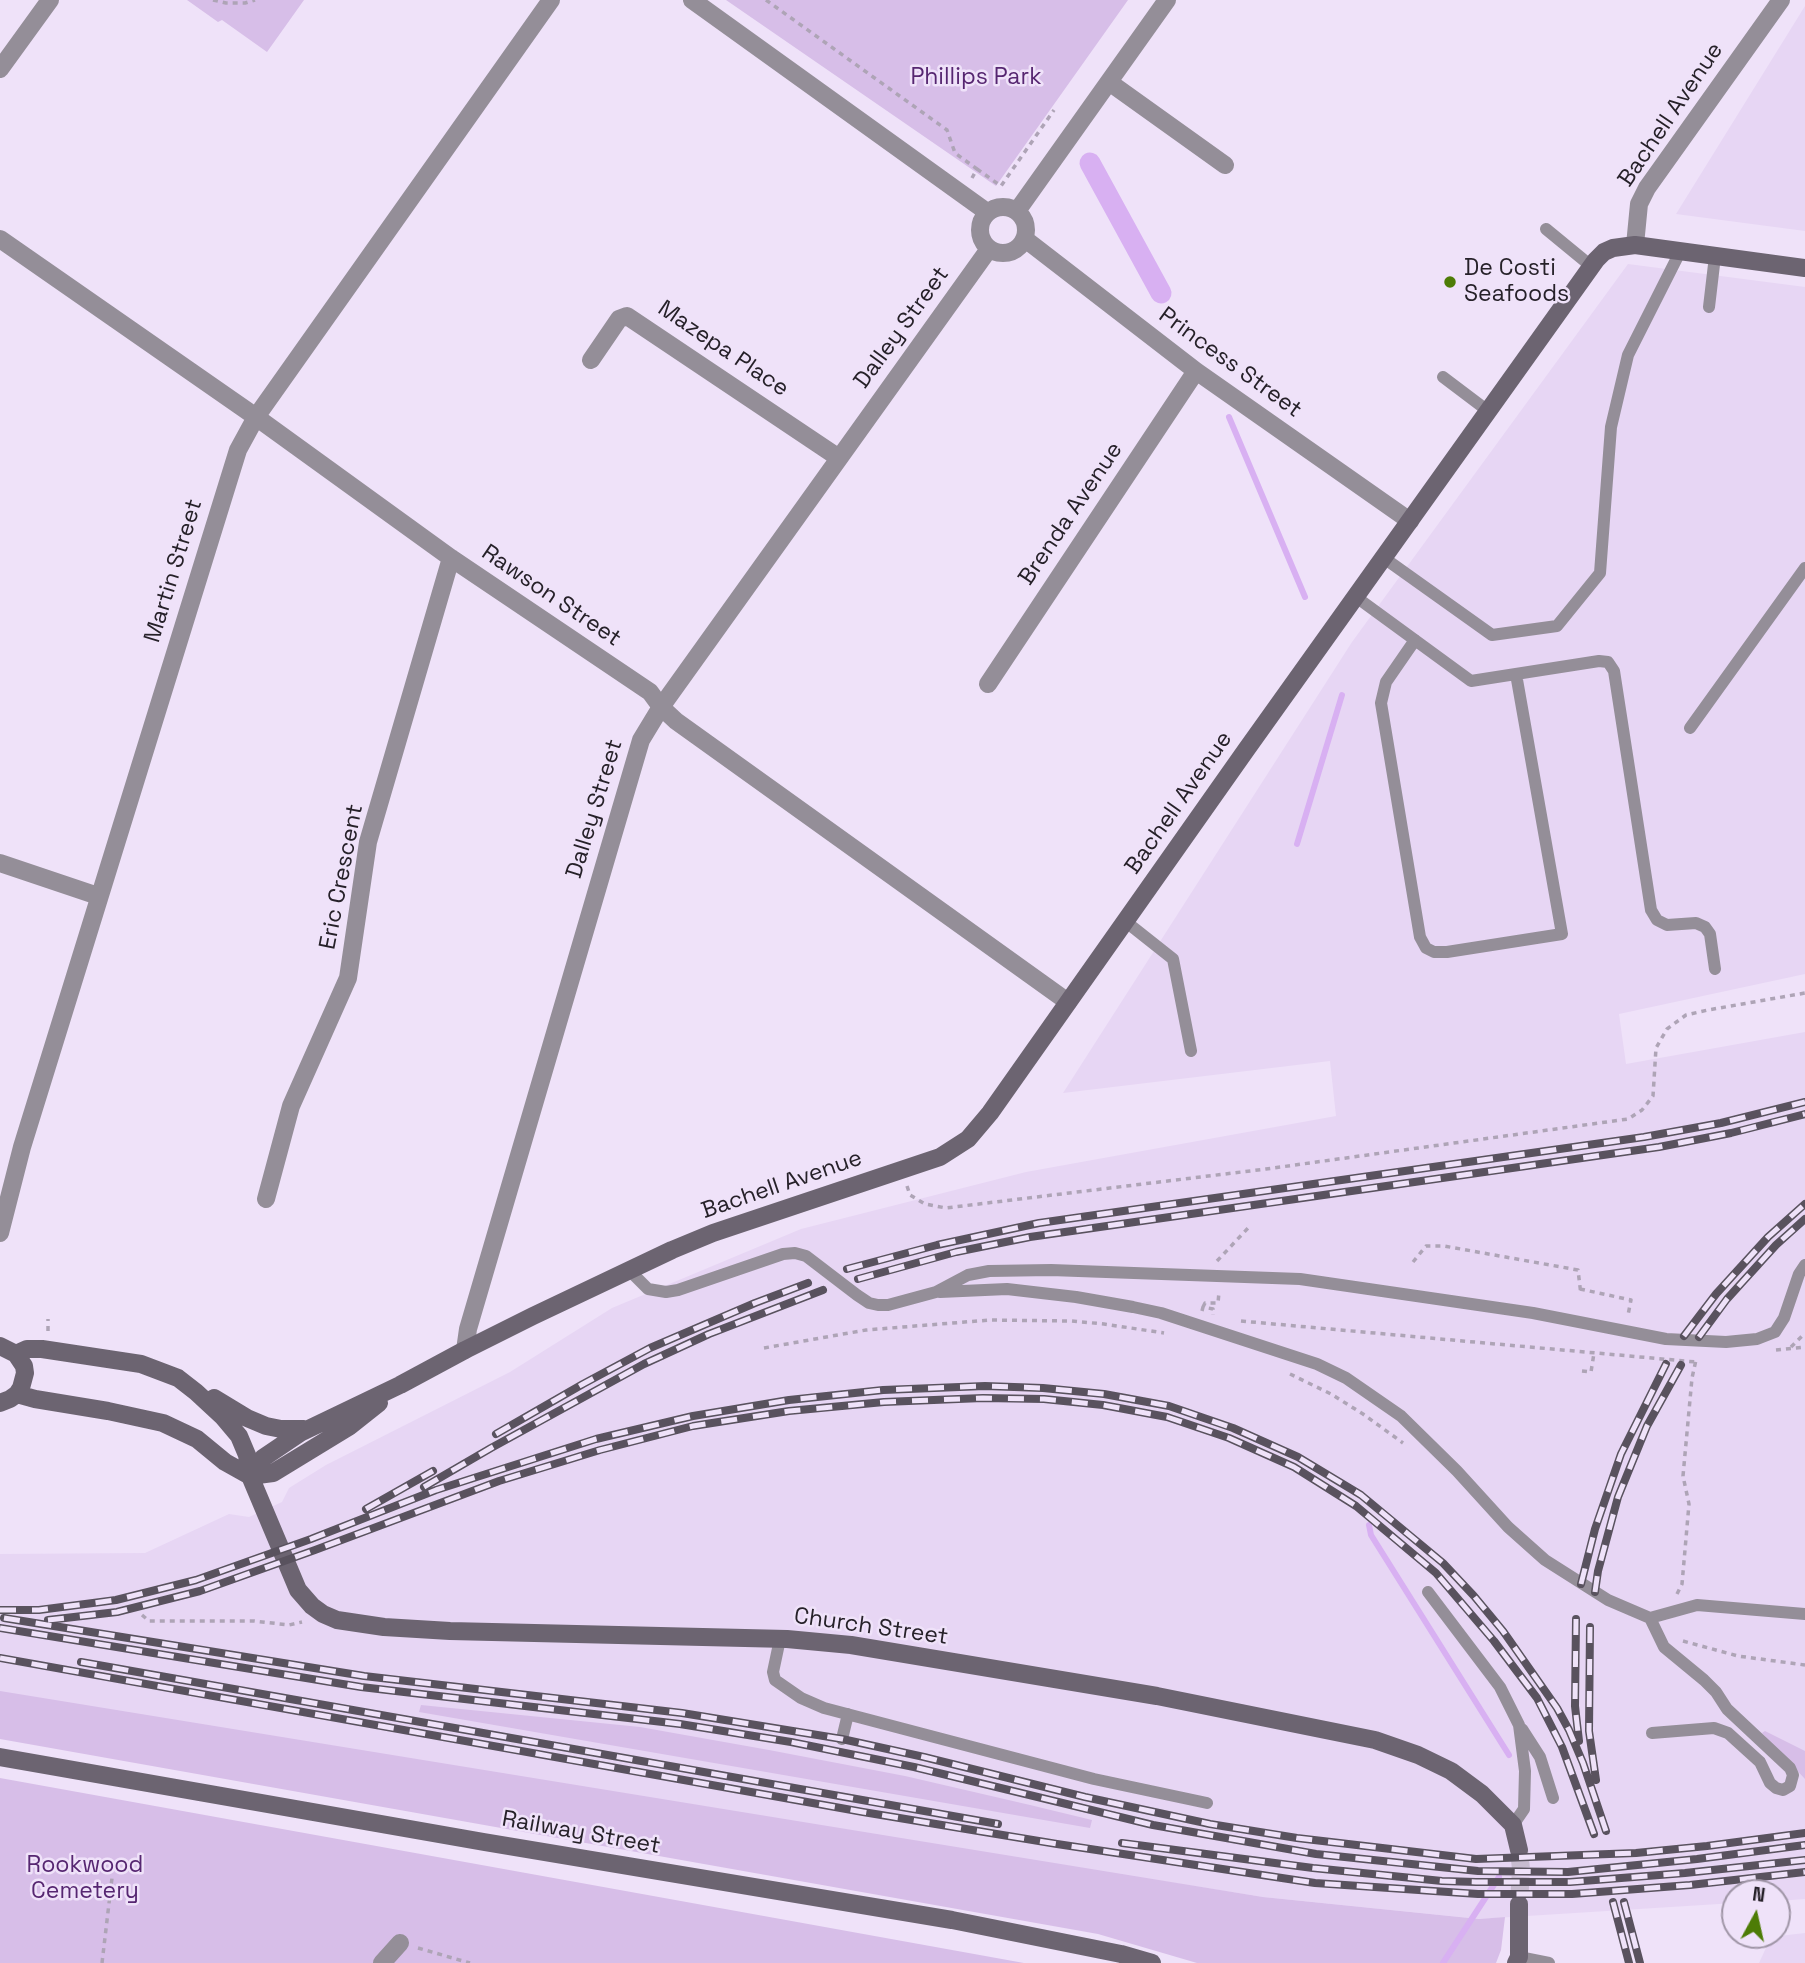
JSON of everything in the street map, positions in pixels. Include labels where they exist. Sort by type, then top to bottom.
[{"type":"main road","name":"Bachell Avenue","points":[[250,1476],[270,1452],[308,1429],[630,1271],[713,1233],[940,1157],[968,1139],[990,1113],[1591,266],[1604,252],[1624,245],[1634,245]]},
{"type":"main road","points":[[1634,245],[1805,268]]},
{"type":"main road","name":"Church Street","points":[[8,1350],[35,1349],[141,1364],[178,1378],[202,1397],[234,1429],[247,1455],[250,1476],[298,1590],[312,1606],[337,1620],[352,1624],[450,1631],[780,1639],[850,1645],[1144,1694],[1375,1740],[1418,1755],[1451,1771],[1482,1794],[1513,1825]]},
{"type":"main road","points":[[0,1403],[10,1399],[22,1388],[25,1373],[24,1366],[8,1350]]},
{"type":"main road","points":[[178,1378],[258,1423],[281,1429],[308,1429]]},
{"type":"main road","name":"Bachell Avenue","points":[[250,1476],[273,1473],[323,1443],[350,1426],[400,1385]]},
{"type":"main road","points":[[17,1394],[163,1423],[197,1439],[225,1462],[250,1476]]},
{"type":"main road","name":"Railway Street","points":[[0,1757],[952,1920],[1121,1954],[1152,1963]]},
{"type":"main road","points":[[1513,1825],[1519,1850]]},
{"type":"main road","points":[[1518,1960],[1519,1903]]},
{"type":"street","points":[[0,69],[50,0]]},
{"type":"street","name":"Martin Street","points":[[0,1233],[22,1147],[98,896],[238,450],[256,417],[551,0]]},
{"type":"street","points":[[692,0],[987,212]]},
{"type":"street","points":[[1017,211],[1167,0]]},
{"type":"street","name":"Bachell Avenue","points":[[1634,245],[1639,204],[1647,188],[1781,0]]},
{"type":"street","points":[[1109,82],[1225,164]]},
{"type":"street","points":[[1002,206],[1017,211],[1026,223],[1025,239],[1021,245],[1009,252],[989,249],[979,231],[987,212],[1002,206]]},
{"type":"street","name":"Rawson Street","points":[[0,239],[256,417],[451,558],[650,692],[676,721],[1068,1002]]},
{"type":"street","name":"Princess Street","points":[[1025,239],[1196,371],[1410,522]]},
{"type":"street","name":"Dalley Street","points":[[465,1350],[472,1316],[640,740],[989,249]]},
{"type":"street","name":"Mazepa Place","points":[[591,360],[619,318],[627,316],[839,458]]},
{"type":"street","name":"Brenda Avenue","points":[[988,684],[1196,371]]},
{"type":"street","name":"Eric Crescent","points":[[266,1199],[291,1107],[348,978],[369,842],[451,558]]},
{"type":"street","points":[[0,863],[98,896]]},
{"type":"street","points":[[382,1963],[400,1943]]},
{"type":"lane","points":[[1546,229],[1591,266]]},
{"type":"lane","points":[[1384,558],[1492,635],[1558,626],[1600,573],[1611,427],[1628,355],[1679,251]]},
{"type":"lane","points":[[1709,307],[1715,256]]},
{"type":"lane","points":[[1443,377],[1489,411]]},
{"type":"lane","points":[[1690,728],[1805,568]]},
{"type":"lane","points":[[1356,597],[1471,681],[1599,661],[1608,663],[1614,671],[1651,910],[1657,920],[1667,925],[1696,923],[1705,927],[1710,934],[1715,969]]},
{"type":"lane","points":[[1415,640],[1386,682],[1381,703],[1420,937],[1426,948],[1434,952],[1562,933],[1516,674]]},
{"type":"lane","points":[[1125,921],[1173,959],[1191,1051]]},
{"type":"lane","points":[[630,1271],[648,1289],[666,1292],[783,1255],[800,1254],[869,1303],[888,1305],[936,1292],[1007,1289],[1161,1313],[1317,1364],[1373,1395],[1428,1441],[1508,1527],[1545,1560],[1608,1600],[1650,1618],[1697,1605],[1805,1614]]},
{"type":"lane","points":[[936,1292],[968,1275],[1012,1270],[1300,1279],[1565,1318],[1666,1339],[1745,1341],[1766,1337],[1775,1332],[1784,1318],[1799,1274],[1805,1265]]},
{"type":"lane","points":[[1428,1592],[1500,1687],[1519,1725],[1541,1757],[1553,1798]]},
{"type":"lane","points":[[1650,1618],[1664,1647],[1716,1692],[1727,1709],[1790,1768],[1793,1775],[1790,1786],[1783,1790],[1776,1788],[1770,1783],[1760,1762],[1728,1733],[1721,1730],[1714,1728],[1652,1733]]},
{"type":"lane","points":[[780,1639],[773,1672],[775,1680],[801,1698],[824,1708],[1094,1779],[1207,1803]]},
{"type":"lane","points":[[842,1739],[848,1714]]},
{"type":"lane","points":[[1513,1825],[1524,1809],[1525,1771],[1519,1725]]},
{"type":"lane","points":[[1518,1960],[1549,1963]]},
{"type":"path","points":[[213,0],[226,3],[255,0]]},
{"type":"path","points":[[766,0],[947,130],[955,153],[1001,186],[1054,110]]},
{"type":"path","points":[[961,194],[977,169]]},
{"type":"path","points":[[900,1170],[911,1195],[925,1204],[946,1208],[1280,1167],[1628,1119],[1642,1110],[1653,1096],[1656,1048],[1667,1029],[1686,1016],[1708,1010],[1805,993]]},
{"type":"path","points":[[1413,1262],[1426,1246],[1444,1246],[1578,1270],[1581,1292],[1631,1300],[1628,1317]]},
{"type":"path","points":[[1197,1325],[1203,1307],[1213,1309],[1212,1319]]},
{"type":"path","points":[[764,1348],[866,1330],[990,1320],[1082,1322],[1170,1334]]},
{"type":"path","points":[[1234,1320],[1694,1362]]},
{"type":"path","points":[[1790,1349],[1805,1333]]},
{"type":"path","points":[[1582,1371],[1591,1372],[1594,1353]]},
{"type":"path","points":[[1667,1613],[1682,1584],[1689,1504],[1684,1476],[1696,1356]]},
{"type":"path","points":[[1287,1373],[1331,1394],[1407,1446]]},
{"type":"path","points":[[142,1615],[149,1621],[254,1621],[289,1625],[327,1616]]},
{"type":"path","points":[[1681,1640],[1738,1656],[1805,1665]]},
{"type":"path","points":[[102,1963],[112,1878]]},
{"type":"path","points":[[400,1943],[470,1963]]},
{"type":"shaded area","points":[[1805,6],[1805,231],[1676,214]]},
{"type":"shaded area","points":[[1628,264],[1805,287],[1805,974],[1619,1014],[1626,1064],[1805,1032],[1805,1899],[1791,1900],[1791,1879],[1721,1879],[1721,1904],[1479,1919],[1263,1897],[721,1812],[0,1692],[0,1554],[145,1553],[229,1514],[249,1517],[282,1502],[289,1488],[326,1465],[510,1372],[612,1308],[801,1229],[1026,1172],[1336,1116],[1330,1061],[1063,1093],[1352,642]]},
{"type":"shaded area","points":[[1805,1933],[1805,1963],[1759,1963],[1765,1949],[1791,1949],[1791,1935]]},
{"type":"green space","points":[[187,0],[304,0],[267,52],[222,20],[218,22]]},
{"type":"green space","name":"Phillips Park","points":[[726,0],[1128,0],[996,186]]},
{"type":"green space","points":[[0,1691],[1263,1897],[1479,1919],[1505,1917],[1501,1950],[1496,1963],[1197,1963],[1098,1934],[0,1739]]},
{"type":"green space","points":[[421,1705],[640,1727],[905,1776],[1092,1820],[1090,1828],[419,1712]]},
{"type":"green space","points":[[1765,1731],[1805,1751],[1805,1779],[1762,1733]]},
{"type":"green space","name":"Rookwood Cemetery","points":[[0,1778],[1024,1963],[0,1963]]},
{"type":"waterway","points":[[1090,163],[1161,293]]},
{"type":"waterway","points":[[1229,417],[1305,597]]},
{"type":"waterway","points":[[1297,844],[1342,695]]},
{"type":"waterway","points":[[1369,1525],[1371,1535],[1509,1755]]},
{"type":"waterway","points":[[1443,1963],[1499,1877]]},
{"type":"tunnel","points":[[1519,1850],[1519,1904]]},
{"type":"railway","points":[[847,1269],[937,1245],[1039,1223],[1644,1137],[1721,1123],[1805,1102]]},
{"type":"railway","points":[[858,1279],[956,1252],[1030,1237],[1659,1147],[1731,1133],[1805,1114]]},
{"type":"railway","points":[[1684,1336],[1716,1294],[1768,1237],[1805,1204]]},
{"type":"railway","points":[[1699,1337],[1727,1299],[1776,1245],[1805,1219]]},
{"type":"railway","points":[[496,1434],[650,1348],[808,1283]]},
{"type":"railway","points":[[424,1487],[644,1364],[709,1334],[823,1290]]},
{"type":"railway","points":[[1581,1584],[1595,1529],[1621,1454],[1666,1364]]},
{"type":"railway","points":[[1595,1592],[1618,1497],[1647,1426],[1681,1365]]},
{"type":"railway","points":[[0,1610],[39,1610],[116,1600],[196,1580],[436,1490],[596,1439],[693,1416],[789,1400],[883,1390],[985,1386],[1104,1394],[1169,1406],[1233,1428],[1298,1457],[1361,1495],[1443,1563],[1503,1631],[1557,1708],[1583,1763],[1606,1831]]},
{"type":"railway","points":[[48,1620],[117,1612],[200,1591],[499,1481],[600,1450],[693,1426],[789,1411],[884,1402],[983,1398],[1044,1399],[1103,1405],[1167,1417],[1229,1438],[1294,1467],[1356,1506],[1436,1573],[1494,1641],[1537,1698],[1562,1747],[1594,1834]]},
{"type":"railway","points":[[366,1509],[433,1471]]},
{"type":"railway","points":[[4,1618],[364,1676],[682,1713],[842,1739],[1085,1797],[1210,1824],[1297,1838],[1476,1859],[1636,1853],[1805,1833]]},
{"type":"railway","points":[[1576,1619],[1575,1706],[1579,1741]]},
{"type":"railway","points":[[1590,1627],[1589,1731],[1596,1780]]},
{"type":"railway","points":[[0,1628],[361,1687],[680,1724],[791,1742],[914,1767],[1153,1825],[1316,1854],[1478,1871],[1568,1872],[1805,1845]]},
{"type":"railway","points":[[0,1658],[863,1812],[1315,1883],[1478,1894],[1572,1894],[1690,1885],[1805,1872]]},
{"type":"railway","points":[[81,1662],[998,1824]]},
{"type":"railway","points":[[1122,1843],[1313,1868],[1476,1882],[1570,1882],[1805,1860]]},
{"type":"railway","points":[[1613,1902],[1629,1963]]},
{"type":"railway","points":[[1624,1902],[1640,1963]]},
{"type":"place","name":"De Costi Seafoods","points":[[1450,282]]}]
